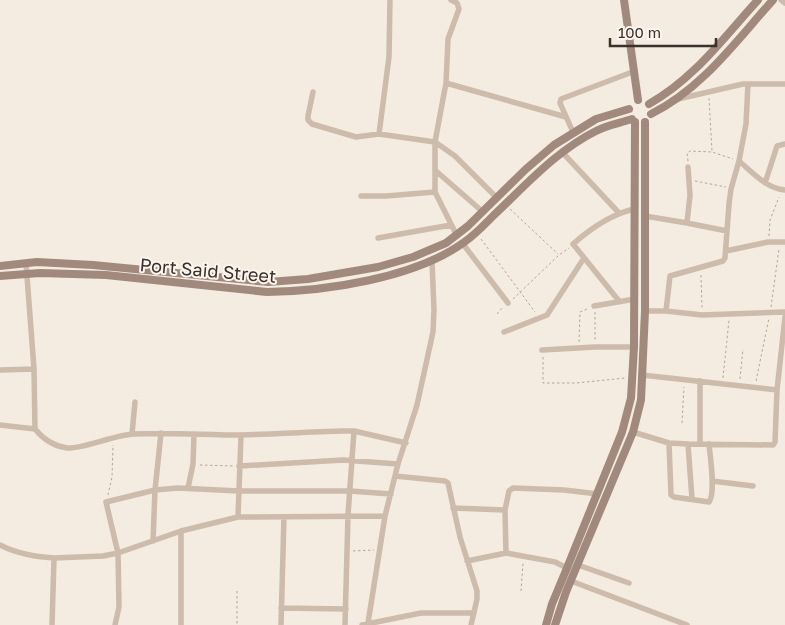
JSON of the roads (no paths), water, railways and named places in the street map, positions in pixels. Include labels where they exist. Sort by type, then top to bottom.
[{"type":"street","points":[[378,134],[390,57],[390,0]]},
{"type":"street","points":[[451,0],[457,3],[459,9],[448,39],[446,83],[435,142],[435,192],[457,236]]},
{"type":"street","points":[[624,0],[638,100]]},
{"type":"street","points":[[649,104],[666,95],[686,80],[758,0]]},
{"type":"street","points":[[678,100],[702,78],[773,0]]},
{"type":"street","points":[[781,0],[785,3]]},
{"type":"street","points":[[574,132],[560,103],[561,99],[635,71]]},
{"type":"street","points":[[446,83],[566,117]]},
{"type":"street","points":[[666,312],[670,277],[701,266],[723,261],[726,258],[726,231],[731,188],[739,161],[746,124],[748,84]]},
{"type":"street","points":[[555,625],[560,607],[633,432],[639,410],[645,311],[645,122],[651,114],[678,100],[748,84],[785,84]]},
{"type":"street","points":[[313,92],[308,116],[310,123],[356,137],[378,134],[435,142],[455,156],[497,198]]},
{"type":"street","points":[[546,625],[552,604],[626,421],[631,398],[635,299],[634,121],[629,109],[638,100],[649,104]]},
{"type":"street","points":[[649,104],[651,114]]},
{"type":"street","name":"Port Said Street","points":[[0,266],[26,263],[108,266],[268,282],[308,280],[333,276],[402,260],[431,250],[457,236],[540,156],[574,132],[596,119],[629,109]]},
{"type":"street","points":[[634,121],[645,122]]},
{"type":"street","name":"Port Said Street","points":[[0,276],[27,273],[106,275],[267,292],[344,285],[405,270],[432,261],[463,244],[562,152],[598,130],[634,121]]},
{"type":"street","points":[[765,183],[777,146],[785,144]]},
{"type":"street","points":[[562,152],[619,213]]},
{"type":"street","points":[[739,161],[765,183],[783,190]]},
{"type":"street","points":[[687,222],[690,204],[688,167]]},
{"type":"street","points":[[436,171],[483,212]]},
{"type":"street","points":[[361,196],[435,192]]},
{"type":"street","points":[[619,301],[573,244],[619,213],[634,209]]},
{"type":"street","points":[[646,216],[687,222],[726,231]]},
{"type":"street","points":[[378,238],[450,225]]},
{"type":"street","points":[[726,251],[768,242],[785,242]]},
{"type":"street","points":[[463,244],[508,303]]},
{"type":"street","points":[[504,332],[540,318],[550,311],[584,258]]},
{"type":"street","points":[[402,260],[405,270]]},
{"type":"street","points":[[432,261],[433,332],[417,405],[395,476],[365,624],[421,614],[474,613]]},
{"type":"street","points":[[26,263],[34,368],[34,429]]},
{"type":"street","points":[[594,306],[635,299]]},
{"type":"street","points":[[645,311],[702,315],[785,312]]},
{"type":"street","points":[[633,432],[669,442],[688,444],[773,445],[775,442],[777,390],[785,317]]},
{"type":"street","points":[[542,350],[634,347]]},
{"type":"street","points":[[0,370],[34,368]]},
{"type":"street","points":[[642,375],[777,390]]},
{"type":"street","points":[[700,382],[700,444]]},
{"type":"street","points":[[132,434],[135,402]]},
{"type":"street","points":[[0,425],[34,429],[51,443],[67,448],[114,436],[132,434],[354,431],[406,443]]},
{"type":"street","points":[[345,625],[348,515],[354,431]]},
{"type":"street","points":[[153,541],[155,490],[161,434]]},
{"type":"street","points":[[188,488],[193,464],[194,434]]},
{"type":"street","points":[[238,517],[241,434]]},
{"type":"street","points":[[669,442],[671,495],[674,497],[710,501],[712,481],[709,444]]},
{"type":"street","points":[[688,444],[692,499]]},
{"type":"street","points":[[239,466],[351,460],[398,464]]},
{"type":"street","points":[[395,476],[446,482],[450,489],[467,561],[477,591],[477,600],[471,625]]},
{"type":"street","points":[[712,481],[753,486]]},
{"type":"street","points":[[115,625],[119,607],[118,553],[106,502],[155,490],[188,488],[239,491],[350,491],[391,494]]},
{"type":"street","points":[[506,553],[505,510],[509,491],[513,488],[598,494]]},
{"type":"street","points":[[453,508],[505,510]]},
{"type":"street","points":[[0,545],[45,558],[103,556],[118,553],[181,531],[238,517],[386,516]]},
{"type":"street","points":[[281,625],[284,517]]},
{"type":"street","points":[[181,531],[181,625]]},
{"type":"street","points":[[467,561],[506,553],[555,562],[567,568]]},
{"type":"street","points":[[52,625],[54,558]]},
{"type":"street","points":[[578,565],[630,583]]},
{"type":"street","points":[[571,581],[688,625]]},
{"type":"street","points":[[282,608],[346,610]]}]
